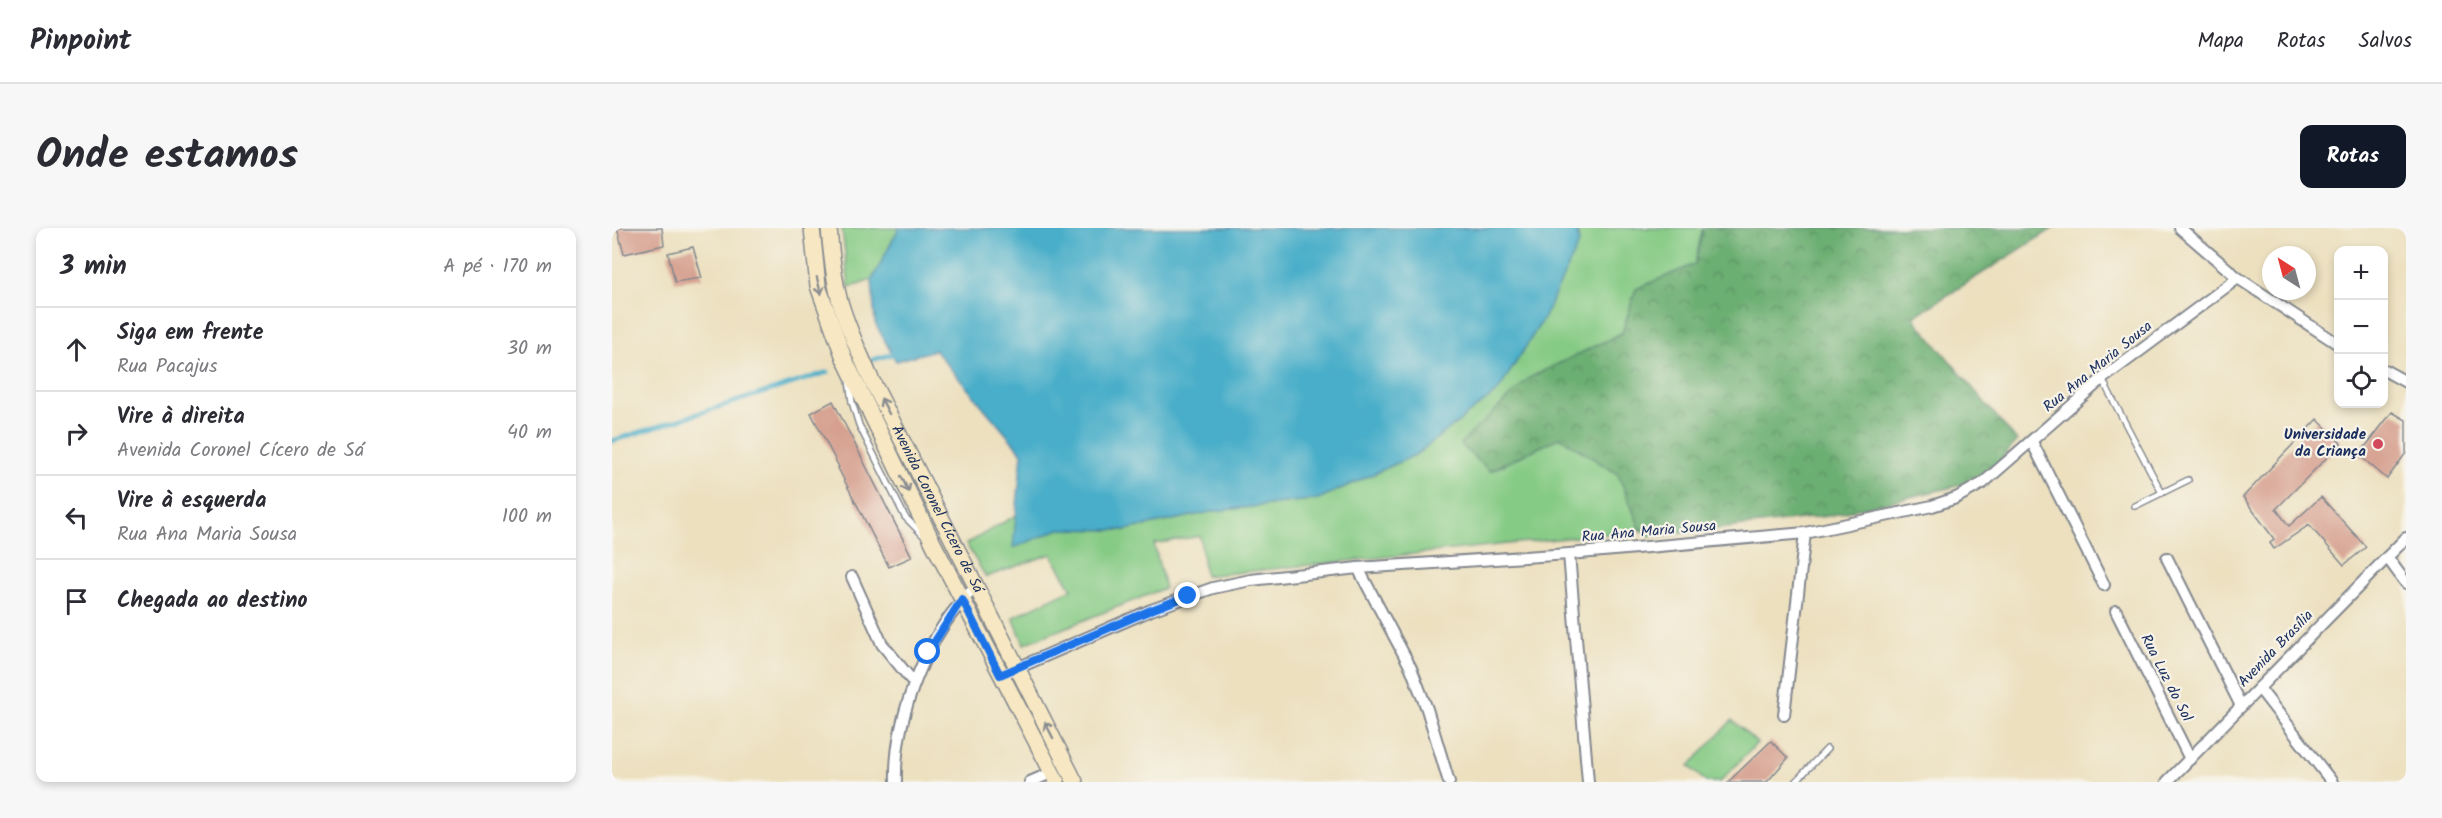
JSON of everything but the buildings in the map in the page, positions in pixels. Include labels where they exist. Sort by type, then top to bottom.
[{"type":"main road","name":"Avenida Coronel Cícero de Sá","points":[[812,228],[818,286],[850,370],[934,545],[1054,777]]},
{"type":"main road","name":"Avenida Coronel Cícero de Sá","points":[[829,228],[837,291],[852,336],[1075,782]]},
{"type":"street","points":[[2180,228],[2238,278],[2334,341]]},
{"type":"street","name":"Rua Ana Maria Sousa","points":[[1000,675],[1151,610],[1213,588],[1251,580],[1358,568],[1569,554],[1805,533],[1904,513],[1956,498],[1983,483],[2102,379],[2238,278]]},
{"type":"street","points":[[2388,372],[2406,382]]},
{"type":"street","points":[[2032,442],[2104,585]]},
{"type":"street","points":[[1784,716],[1805,533]]},
{"type":"street","name":"Avenida Brasília","points":[[2167,782],[2406,538]]},
{"type":"street","points":[[1569,554],[1588,782]]},
{"type":"street","points":[[2387,557],[2406,583]]},
{"type":"street","points":[[2167,558],[2241,706]]},
{"type":"street","points":[[1358,568],[1411,668],[1427,709],[1449,782]]},
{"type":"street","points":[[852,577],[882,644],[914,682]]},
{"type":"street","points":[[895,781],[905,708],[914,682],[928,652],[962,599],[976,586]]},
{"type":"street","name":"Rua Luz do Sol","points":[[2116,612],[2190,759]]},
{"type":"street","points":[[2259,688],[2332,782]]},
{"type":"street","points":[[1030,782],[1054,777]]},
{"type":"lane","points":[[2102,379],[2162,493]]},
{"type":"lane","points":[[2135,506],[2188,480]]},
{"type":"lane","points":[[1795,782],[1827,749]]},
{"type":"green space","points":[[842,228],[899,228],[872,280],[849,288]]},
{"type":"green space","points":[[1576,228],[1703,228],[1695,264],[1636,289],[1622,333],[1529,378],[1491,471],[1560,437],[1618,474],[1641,530],[1205,576],[1200,536],[1154,544],[1165,588],[1024,644],[1013,617],[1072,589],[1051,554],[986,577],[966,544],[1018,514],[1014,547],[1059,529],[1125,530],[1215,511],[1318,499],[1415,455],[1498,391],[1543,319],[1579,243]]},
{"type":"green space","points":[[1703,228],[2054,228],[1913,317],[2017,441],[1983,480],[1828,516],[1649,537],[1641,530],[1618,474],[1560,437],[1490,471],[1460,444],[1529,378],[1622,333],[1636,289],[1695,264]]},
{"type":"green space","points":[[1732,720],[1757,743],[1720,782],[1706,782],[1689,766]]},
{"type":"water","points":[[899,228],[1576,228],[1579,243],[1543,319],[1498,391],[1415,455],[1318,499],[1215,511],[1125,530],[1059,529],[1013,548],[1022,453],[935,350],[896,361],[875,323],[872,280]]},
{"type":"waterway","points":[[872,360],[896,353]]},
{"type":"waterway","points":[[612,441],[828,372]]},
{"type":"place","name":"Universidade da Criança","points":[[2378,444]]},
{"type":"route","points":[[928,652],[962,599],[1000,675],[1188,596]]}]
